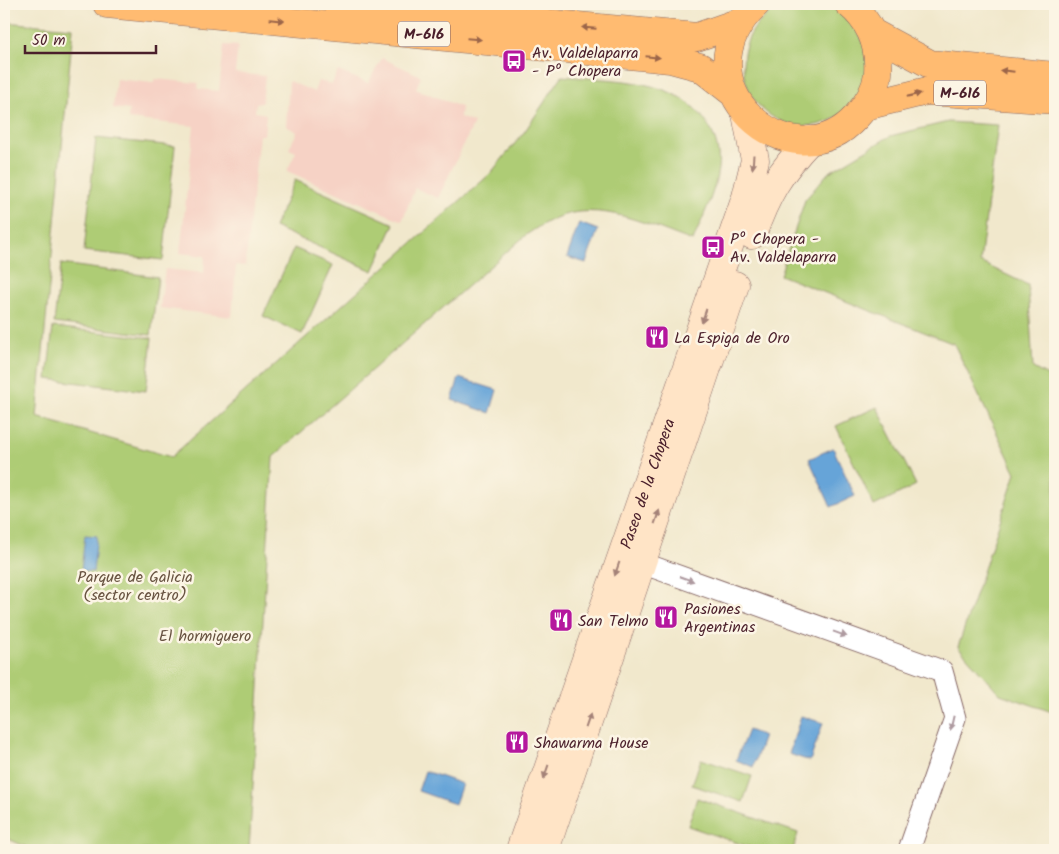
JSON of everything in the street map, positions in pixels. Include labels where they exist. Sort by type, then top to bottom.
[{"type":"highway","name":"M-616","points":[[107,4],[670,59],[700,67],[764,129],[786,138],[810,140],[832,135],[851,123],[866,106],[877,83],[879,57],[873,33],[860,13],[849,4]]},
{"type":"highway","name":"M-616","points":[[337,4],[697,37],[748,13]]},
{"type":"highway","name":"M-616","points":[[739,103],[727,68],[730,44],[748,13]]},
{"type":"highway","name":"M-616","points":[[873,33],[930,64],[1055,76]]},
{"type":"highway","name":"M-616","points":[[866,106],[927,92],[1055,100]]},
{"type":"main road","name":"Paseo de la Chopera","points":[[520,850],[746,197],[755,160],[739,103]]},
{"type":"main road","name":"Paseo de la Chopera","points":[[545,850],[761,208],[783,169],[810,140]]},
{"type":"street","points":[[642,563],[942,670],[955,718],[909,850]]},
{"type":"shaded area","points":[[224,45],[238,46],[235,73],[265,76],[262,103],[256,103],[255,112],[266,114],[264,135],[259,135],[245,266],[236,265],[232,317],[160,308],[165,269],[204,273],[205,256],[180,253],[194,126],[128,119],[129,110],[113,108],[116,79],[153,83],[155,79],[198,83],[198,89],[219,91]]},
{"type":"shaded area","points":[[382,58],[421,76],[416,89],[461,107],[460,117],[474,123],[438,198],[415,188],[402,221],[287,171],[296,152],[289,149],[297,132],[286,126],[289,81],[314,92],[318,81],[332,84],[338,71],[368,83]]},
{"type":"green space","points":[[805,2],[829,7],[849,20],[862,40],[867,64],[862,88],[849,108],[829,121],[805,126],[781,121],[761,108],[748,88],[743,64],[748,40],[761,20],[781,7]]},
{"type":"green space","name":"Parque de Galicia (sector centro)","points":[[4,22],[73,28],[37,417],[171,457],[490,174],[525,131],[562,76],[623,81],[662,89],[680,97],[695,109],[708,125],[715,140],[718,152],[718,169],[711,197],[693,241],[642,222],[606,213],[589,211],[571,213],[553,219],[526,235],[273,457],[249,850],[33,850],[4,837]]},
{"type":"green space","points":[[948,122],[998,125],[980,262],[1028,285],[1033,368],[1055,380],[1055,713],[1000,694],[958,647],[1016,473],[954,344],[780,275],[805,200],[828,173],[890,136]]},
{"type":"green space","points":[[96,138],[175,146],[163,260],[84,251]]},
{"type":"green space","points":[[295,180],[394,224],[373,271],[274,227]]},
{"type":"green space","points":[[294,248],[333,265],[302,334],[263,316]]},
{"type":"green space","points":[[61,264],[158,277],[151,335],[54,323]]},
{"type":"green space","points":[[53,327],[152,338],[146,391],[47,379]]},
{"type":"green space","points":[[877,407],[916,485],[874,506],[836,426]]},
{"type":"green space","points":[[701,759],[752,776],[743,802],[692,785]]},
{"type":"green space","points":[[697,798],[798,833],[793,850],[758,850],[688,826]]},
{"type":"water","points":[[579,223],[598,230],[586,263],[567,257]]},
{"type":"water","points":[[459,378],[497,390],[490,413],[452,400]]},
{"type":"water","points":[[833,448],[855,496],[831,507],[809,459]]},
{"type":"water","points":[[85,535],[97,536],[93,572],[81,571]]},
{"type":"water","points":[[801,716],[823,723],[810,761],[789,754]]},
{"type":"water","points":[[748,730],[764,736],[753,767],[736,760]]},
{"type":"water","points":[[425,771],[462,784],[455,804],[418,791]]},
{"type":"place","name":"Av. Valdelaparra - Pº Chopera","points":[[514,61]]},
{"type":"place","name":"Pº Chopera - Av. Valdelaparra","points":[[713,247]]},
{"type":"place","name":"La Espiga de Oro","points":[[657,337]]},
{"type":"place","name":"Pasiones Argentinas","points":[[666,617]]},
{"type":"place","name":"San Telmo","points":[[561,620]]},
{"type":"place","name":"Shawarma House","points":[[517,742]]},
{"type":"park label","name":"El hormiguero","points":[[205,635]]}]
